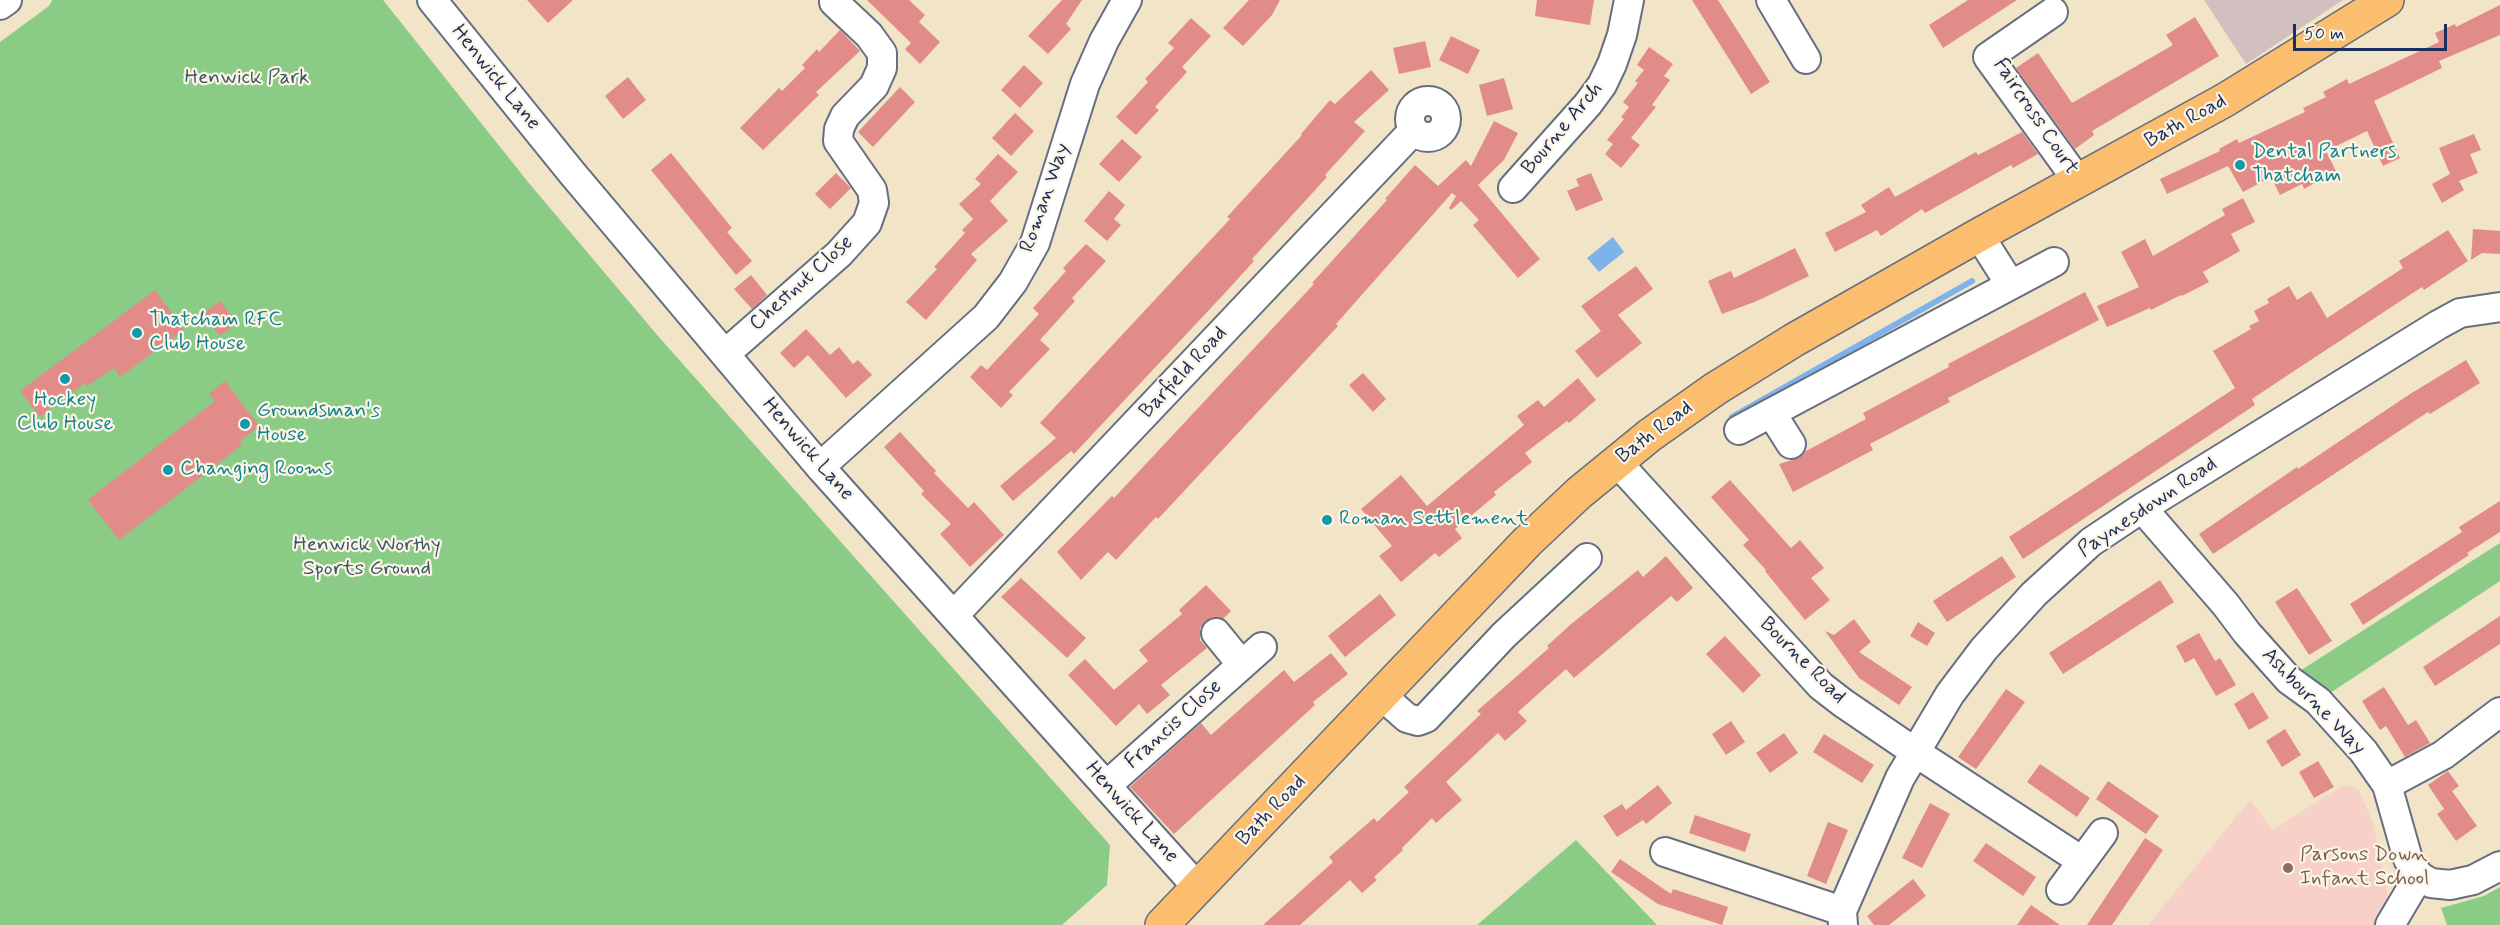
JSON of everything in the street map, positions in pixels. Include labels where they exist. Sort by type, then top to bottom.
[{"type":"main road","name":"Bath Road","points":[[1162,925],[1527,542],[1616,462],[1650,435],[1725,383],[1794,340],[2225,100],[2387,0]]},
{"type":"street","points":[[0,5],[7,0]]},
{"type":"street","name":"Henwick Lane","points":[[432,0],[594,199],[820,467],[1198,888]]},
{"type":"street","name":"Roman Way","points":[[820,467],[986,317],[1013,282],[1035,243],[1085,84],[1104,41],[1127,0]]},
{"type":"street","name":"Bourne Arch","points":[[1513,188],[1588,104],[1602,85],[1622,35],[1629,0]]},
{"type":"street","points":[[1771,0],[1806,59]]},
{"type":"street","name":"Chestnut Close","points":[[725,354],[839,254],[867,223],[874,203],[872,190],[838,141],[839,129],[845,116],[874,86],[882,68],[882,52],[869,34],[834,2]]},
{"type":"street","name":"Faircross Court","points":[[2053,12],[1988,57],[2078,181]]},
{"type":"street","name":"Barfield Road","points":[[954,615],[1413,131]]},
{"type":"street","points":[[1979,235],[2010,284]]},
{"type":"street","points":[[1739,430],[2054,262]]},
{"type":"street","name":"Paynesdown Road","points":[[1665,852],[1842,918],[1900,778],[1950,694],[1984,649],[2034,594],[2091,542],[2142,508],[2438,325],[2460,314],[2500,307]]},
{"type":"street","points":[[1772,414],[1791,444]]},
{"type":"street","name":"Bourne Road","points":[[1616,462],[1821,686],[1843,704],[1915,753],[2082,861]]},
{"type":"street","name":"Ashbourne Way","points":[[2142,508],[2289,680],[2318,701],[2364,752],[2387,785],[2408,858],[2419,876]]},
{"type":"street","points":[[1381,695],[1407,718],[1418,721],[1426,718],[1504,635],[1587,558]]},
{"type":"street","name":"Francis Close","points":[[1107,785],[1252,656],[1216,633]]},
{"type":"street","points":[[2387,785],[2443,755],[2500,712]]},
{"type":"street","points":[[2061,890],[2103,833]]},
{"type":"street","points":[[2390,925],[2419,876],[2431,883],[2450,885],[2473,880],[2500,866]]},
{"type":"shaded area","points":[[2204,0],[2343,0],[2246,64]]},
{"type":"shaded area","name":"Parsons Down Infant School","points":[[2343,785],[2358,788],[2373,823],[2390,906],[2378,925],[2148,925],[2250,800],[2273,830]]},
{"type":"green space","name":"Henwick Worthy Sports Ground","points":[[52,0],[383,0],[528,182],[658,336],[1110,845],[1107,885],[1062,925],[0,925],[0,42],[49,6]]},
{"type":"green space","points":[[2500,543],[2500,581],[2318,701],[2295,674]]},
{"type":"green space","points":[[1576,840],[1657,925],[1477,925]]},
{"type":"green space","points":[[2500,887],[2500,925],[2447,925],[2441,908],[2484,896]]},
{"type":"water","points":[[1613,237],[1624,252],[1599,272],[1587,258]]},
{"type":"building","points":[[527,0],[573,0],[548,23]]},
{"type":"building","points":[[867,0],[909,0],[925,15],[919,22],[940,42],[920,64],[905,49],[911,43]]},
{"type":"building","points":[[1062,0],[1082,0],[1066,24],[1071,29],[1048,54],[1028,36]]},
{"type":"building","points":[[1249,0],[1280,0],[1272,15],[1243,46],[1223,28]]},
{"type":"building","points":[[1537,0],[1594,0],[1590,25],[1535,16]]},
{"type":"building","points":[[1692,0],[1718,0],[1770,82],[1751,94]]},
{"type":"building","points":[[1968,0],[2017,0],[1943,48],[1929,25]]},
{"type":"building","points":[[2500,5],[2500,35],[2439,61],[2442,68],[2374,101],[2400,158],[2383,166],[2367,131],[2326,151],[2336,171],[2304,189],[2302,184],[2280,195],[2271,177],[2243,192],[2228,166],[2167,194],[2160,179],[2220,151],[2219,149],[2237,139],[2239,143],[2305,112],[2303,108],[2326,97],[2323,92],[2347,79],[2349,84],[2439,42],[2435,33],[2455,24],[2456,27]]},
{"type":"building","points":[[2195,17],[2219,56],[2092,131],[2094,135],[2075,149],[2016,68],[2038,53],[2072,103],[2173,45],[2166,35]]},
{"type":"building","points":[[1191,18],[1211,36],[1182,67],[1187,72],[1155,107],[1159,110],[1136,135],[1116,117],[1148,82],[1145,79],[1174,48],[1168,43]]},
{"type":"building","points":[[840,30],[860,51],[816,92],[819,95],[763,150],[740,128],[779,88],[782,91],[805,68],[802,65],[817,49],[819,52]]},
{"type":"building","points":[[1451,36],[1480,50],[1468,74],[1439,60]]},
{"type":"building","points":[[1425,41],[1431,67],[1399,74],[1393,48]]},
{"type":"building","points":[[1649,47],[1673,64],[1664,76],[1670,80],[1652,105],[1656,107],[1631,138],[1640,145],[1621,168],[1605,154],[1613,144],[1607,140],[1624,119],[1621,117],[1629,107],[1623,102],[1638,83],[1635,81],[1644,70],[1637,65]]},
{"type":"building","points":[[1024,65],[1043,83],[1020,108],[1001,90]]},
{"type":"building","points":[[1371,70],[1389,90],[1354,122],[1365,131],[1325,175],[1327,177],[1252,259],[1254,261],[1224,294],[1074,454],[1071,451],[1013,501],[1000,486],[1056,438],[1040,423],[1230,219],[1227,217],[1302,135],[1330,100],[1335,104]]},
{"type":"building","points":[[628,77],[646,100],[623,119],[605,96]]},
{"type":"building","points":[[1504,78],[1513,109],[1487,116],[1479,85]]},
{"type":"building","points":[[900,87],[915,102],[873,147],[858,132]]},
{"type":"building","points":[[1015,113],[1034,131],[1011,156],[992,138]]},
{"type":"building","points":[[1494,121],[1518,133],[1504,160],[1478,185],[1540,259],[1518,278],[1473,225],[1479,220],[1461,201],[1451,210],[1449,208],[1456,196],[1452,193],[1336,324],[1338,326],[1158,519],[1156,517],[1116,560],[1108,552],[1081,580],[1057,552],[1112,496],[1114,498],[1314,284],[1312,283],[1387,200],[1385,199],[1415,165],[1438,186],[1466,160],[1471,166]]},
{"type":"building","points":[[2022,132],[2038,154],[2013,168],[2011,165],[1925,213],[1922,209],[1881,236],[1877,230],[1835,252],[1825,233],[1866,212],[1861,205],[1889,187],[1895,197],[1976,152],[1978,155]]},
{"type":"building","points":[[2474,134],[2481,150],[2470,154],[2478,173],[2459,181],[2464,190],[2442,203],[2432,184],[2450,174],[2439,148]]},
{"type":"building","points":[[1122,139],[1142,157],[1119,182],[1099,164]]},
{"type":"building","points":[[671,153],[732,228],[727,232],[752,261],[736,275],[651,170]]},
{"type":"building","points":[[998,154],[1018,172],[990,201],[1008,221],[971,254],[977,260],[926,320],[906,302],[937,269],[934,267],[965,233],[962,230],[973,219],[959,204],[981,184],[975,179]]},
{"type":"building","points":[[836,173],[851,188],[830,209],[815,194]]},
{"type":"building","points":[[1591,173],[1603,200],[1576,211],[1567,191],[1579,186],[1576,179]]},
{"type":"building","points":[[1109,191],[1125,205],[1114,219],[1121,225],[1107,241],[1084,221]]},
{"type":"building","points":[[2243,198],[2255,222],[2231,234],[2240,251],[2203,272],[2209,282],[2151,310],[2150,308],[2107,327],[2097,306],[2139,287],[2121,252],[2145,239],[2153,256],[2225,215],[2222,209]]},
{"type":"building","points":[[2473,229],[2500,231],[2500,254],[2482,253],[2471,260]]},
{"type":"building","points":[[2448,230],[2468,261],[2424,290],[2422,287],[2252,399],[2255,405],[2023,559],[2009,537],[2235,388],[2213,351],[2251,329],[2249,326],[2259,321],[2254,311],[2269,303],[2267,299],[2289,286],[2297,300],[2311,291],[2327,318],[2403,268],[2399,261]]},
{"type":"building","points":[[1086,244],[1106,261],[1072,298],[1075,301],[1040,340],[1050,349],[1009,392],[1013,395],[1001,408],[970,377],[981,365],[987,370],[1039,314],[1033,308],[1066,271],[1063,268]]},
{"type":"building","points":[[1795,248],[1809,276],[1757,301],[1722,314],[1708,281],[1731,271],[1734,278]]},
{"type":"building","points":[[1636,266],[1653,289],[1618,315],[1642,343],[1597,378],[1575,351],[1601,331],[1581,306]]},
{"type":"building","points":[[751,275],[767,295],[752,309],[734,289]]},
{"type":"building","points":[[155,290],[184,330],[120,377],[114,368],[87,386],[85,383],[40,417],[20,391]]},
{"type":"building","points":[[2085,292],[2099,320],[1948,398],[1950,402],[1870,444],[1873,450],[1793,492],[1779,464],[1799,458],[1806,451],[1866,419],[1863,413],[1949,367],[1948,364]]},
{"type":"building","points":[[220,301],[237,323],[220,336],[203,314]]},
{"type":"building","points":[[806,329],[830,355],[839,347],[853,364],[858,360],[872,375],[846,398],[808,355],[794,368],[780,353]]},
{"type":"building","points":[[2466,360],[2480,383],[2430,414],[2428,412],[2213,554],[2199,534],[2297,467],[2298,469],[2410,394]]},
{"type":"building","points":[[1363,373],[1386,399],[1373,412],[1349,385]]},
{"type":"building","points":[[1578,378],[1596,400],[1569,423],[1567,421],[1525,453],[1532,462],[1494,492],[1496,495],[1455,529],[1462,538],[1439,557],[1435,553],[1401,582],[1379,556],[1392,546],[1361,509],[1401,475],[1427,506],[1524,425],[1517,416],[1538,400],[1544,407]]},
{"type":"building","name":"Changing Rooms","points":[[225,381],[259,426],[240,441],[242,445],[119,540],[88,500],[215,401],[209,394]]},
{"type":"building","points":[[900,432],[936,471],[934,473],[968,508],[974,502],[1004,535],[970,567],[940,534],[951,524],[921,494],[924,491],[884,447]]},
{"type":"building","points":[[1730,480],[1791,548],[1800,540],[1824,568],[1811,578],[1830,600],[1805,620],[1743,545],[1749,540],[1711,497]]},
{"type":"building","points":[[2500,501],[2500,532],[2363,625],[2350,604],[2462,532],[2459,527]]},
{"type":"building","points":[[1666,556],[1693,588],[1677,602],[1671,596],[1574,678],[1566,669],[1518,712],[1527,721],[1505,741],[1498,733],[1446,782],[1462,800],[1436,823],[1432,818],[1374,877],[1377,880],[1362,893],[1350,880],[1300,925],[1263,925],[1333,862],[1329,857],[1374,818],[1377,822],[1409,792],[1404,787],[1481,714],[1477,711],[1549,648],[1547,646],[1638,570],[1643,577]]},
{"type":"building","points":[[2002,556],[2016,577],[1947,622],[1933,601]]},
{"type":"building","points":[[1021,578],[1086,638],[1067,658],[1001,597]]},
{"type":"building","points":[[2160,580],[2174,602],[2063,674],[2049,653]]},
{"type":"building","points":[[1206,585],[1231,611],[1223,619],[1214,617],[1205,621],[1200,628],[1200,640],[1207,648],[1161,685],[1170,695],[1147,714],[1139,704],[1116,726],[1068,675],[1085,659],[1114,690],[1148,661],[1139,650],[1182,614],[1179,610]]},
{"type":"building","points":[[2297,588],[2332,641],[2309,655],[2275,602]]},
{"type":"building","points":[[1380,594],[1396,615],[1345,657],[1328,636]]},
{"type":"building","points":[[2500,616],[2500,644],[2435,686],[2423,667]]},
{"type":"building","points":[[1854,619],[1871,642],[1859,652],[1912,687],[1899,705],[1859,678],[1825,631],[1834,635]]},
{"type":"building","points":[[1918,622],[1935,633],[1927,646],[1910,636]]},
{"type":"building","points":[[2199,633],[2215,661],[2220,658],[2236,685],[2216,696],[2194,658],[2185,663],[2176,646]]},
{"type":"building","points":[[1725,636],[1761,675],[1743,693],[1706,654]]},
{"type":"building","points":[[1331,653],[1348,674],[1313,702],[1315,705],[1174,834],[1130,787],[1201,723],[1211,735],[1284,670],[1294,682]]},
{"type":"building","points":[[2384,687],[2408,725],[2416,720],[2430,743],[2405,757],[2386,726],[2380,730],[2362,701]]},
{"type":"building","points":[[2006,689],[2025,702],[1976,769],[1958,757]]},
{"type":"building","points":[[2253,692],[2269,718],[2249,730],[2234,704]]},
{"type":"building","points":[[1731,721],[1745,742],[1726,755],[1712,734]]},
{"type":"building","points":[[2285,729],[2301,755],[2282,767],[2266,741]]},
{"type":"building","points":[[1784,733],[1798,753],[1770,773],[1756,753]]},
{"type":"building","points":[[1824,734],[1874,765],[1862,783],[1813,752]]},
{"type":"building","points":[[2318,761],[2334,787],[2314,798],[2299,772]]},
{"type":"building","points":[[2040,764],[2090,798],[2077,817],[2027,782]]},
{"type":"building","points":[[2448,771],[2459,786],[2452,791],[2477,826],[2456,841],[2437,814],[2444,809],[2428,785]]},
{"type":"building","points":[[2108,781],[2159,816],[2146,834],[2096,799]]},
{"type":"building","points":[[1658,785],[1672,803],[1646,824],[1643,820],[1617,837],[1603,816],[1622,804],[1626,810]]},
{"type":"building","points":[[1930,803],[1950,814],[1922,868],[1902,858]]},
{"type":"building","points":[[1695,815],[1751,834],[1745,852],[1689,833]]},
{"type":"building","points":[[1828,822],[1848,830],[1826,884],[1807,876]]},
{"type":"building","points":[[2145,838],[2163,850],[2112,925],[2087,925]]},
{"type":"building","points":[[1986,843],[2036,877],[2023,896],[1973,861]]},
{"type":"building","points":[[1620,859],[1671,894],[1673,889],[1728,907],[1722,925],[1658,904],[1611,872]]},
{"type":"building","points":[[1913,879],[1926,896],[1889,925],[1874,925],[1867,916]]},
{"type":"building","points":[[2031,905],[2060,925],[2017,925]]},
{"type":"waterway","points":[[1732,417],[1972,281]]},
{"type":"place","name":"Dental Partners Thatcham","points":[[2240,165]]},
{"type":"place","name":"Thatcham RFC Club House","points":[[137,333]]},
{"type":"place","name":"Hockey Club House","points":[[65,379]]},
{"type":"place","name":"Groundsman's House","points":[[245,424]]},
{"type":"place","name":"Changing Rooms","points":[[168,470]]},
{"type":"place","name":"Roman Settlement","points":[[1327,520]]},
{"type":"place","name":"Parsons Down Infant School","points":[[2288,868]]},
{"type":"park label","name":"Henwick Park","points":[[247,79]]}]
